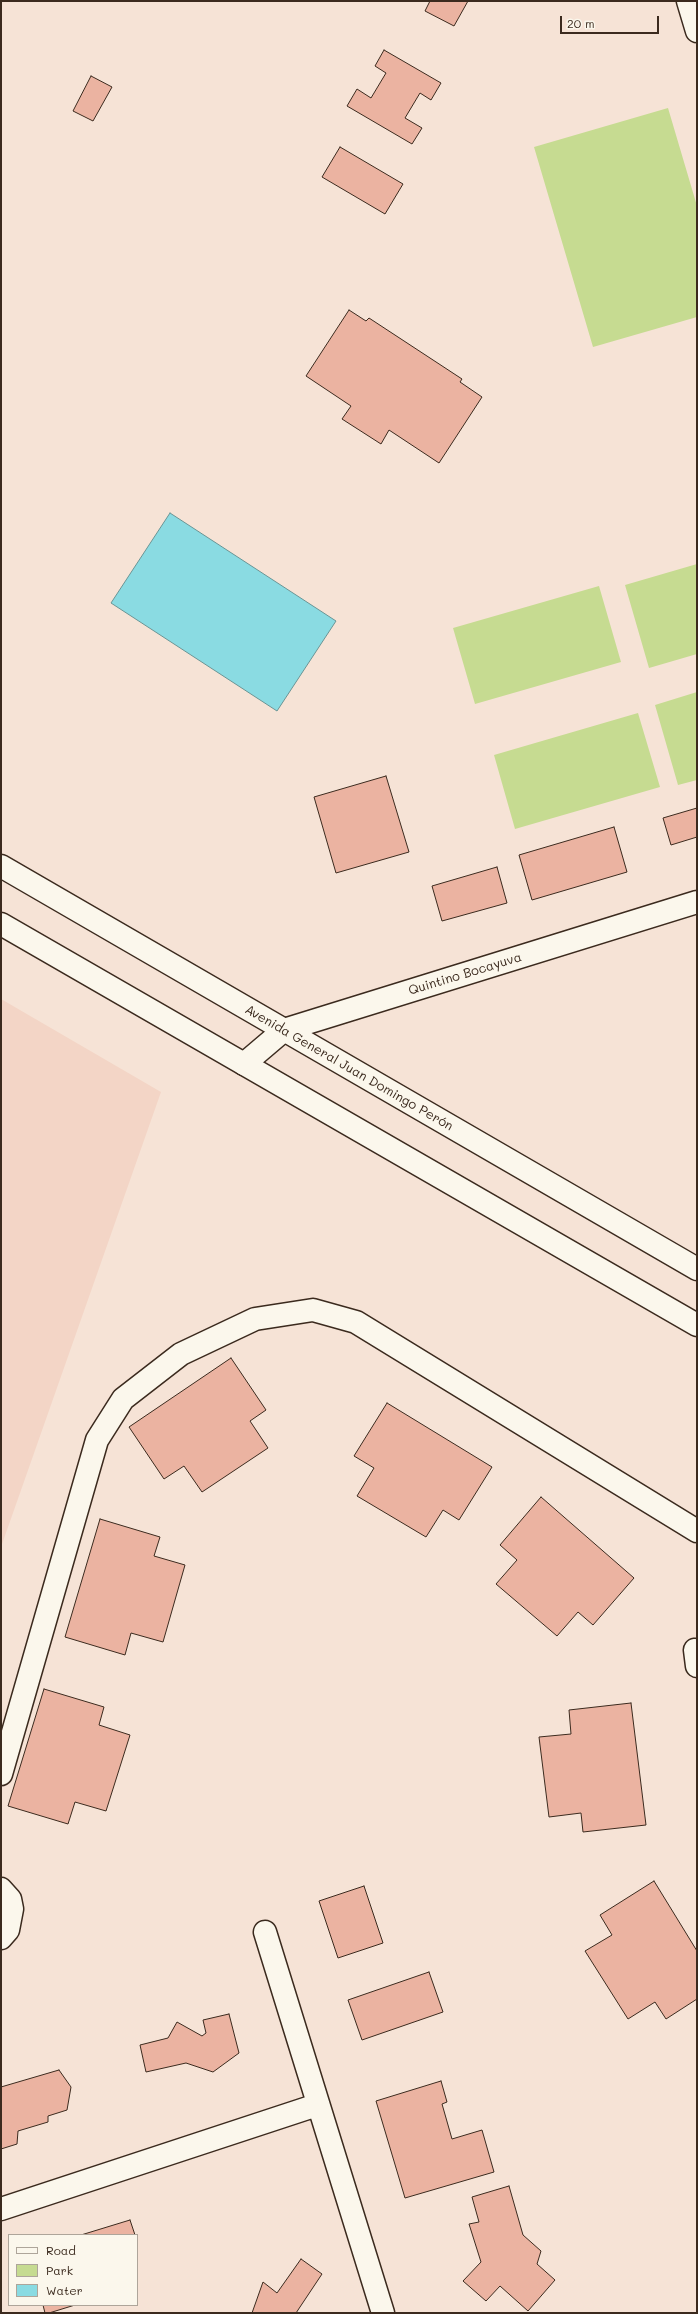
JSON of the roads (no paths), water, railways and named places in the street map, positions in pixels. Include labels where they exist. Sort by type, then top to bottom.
[{"type":"street","points":[[688,1],[697,31]]},
{"type":"street","name":"Avenida General Juan Domingo Perón","points":[[1,866],[697,1269]]},
{"type":"street","name":"Quintino Bocayuva","points":[[244,1064],[284,1030],[697,902]]},
{"type":"street","points":[[1,924],[697,1325]]},
{"type":"street","points":[[1,1774],[97,1440],[124,1399],[181,1354],[255,1319],[313,1310],[356,1322],[697,1531]]},
{"type":"street","points":[[1,1889],[10,1900],[12,1920],[8,1930],[1,1938]]},
{"type":"street","points":[[265,1932],[317,2105],[383,2313]]},
{"type":"street","points":[[1,2209],[317,2105]]},
{"type":"water","points":[[170,513],[336,621],[277,711],[111,603]]}]
